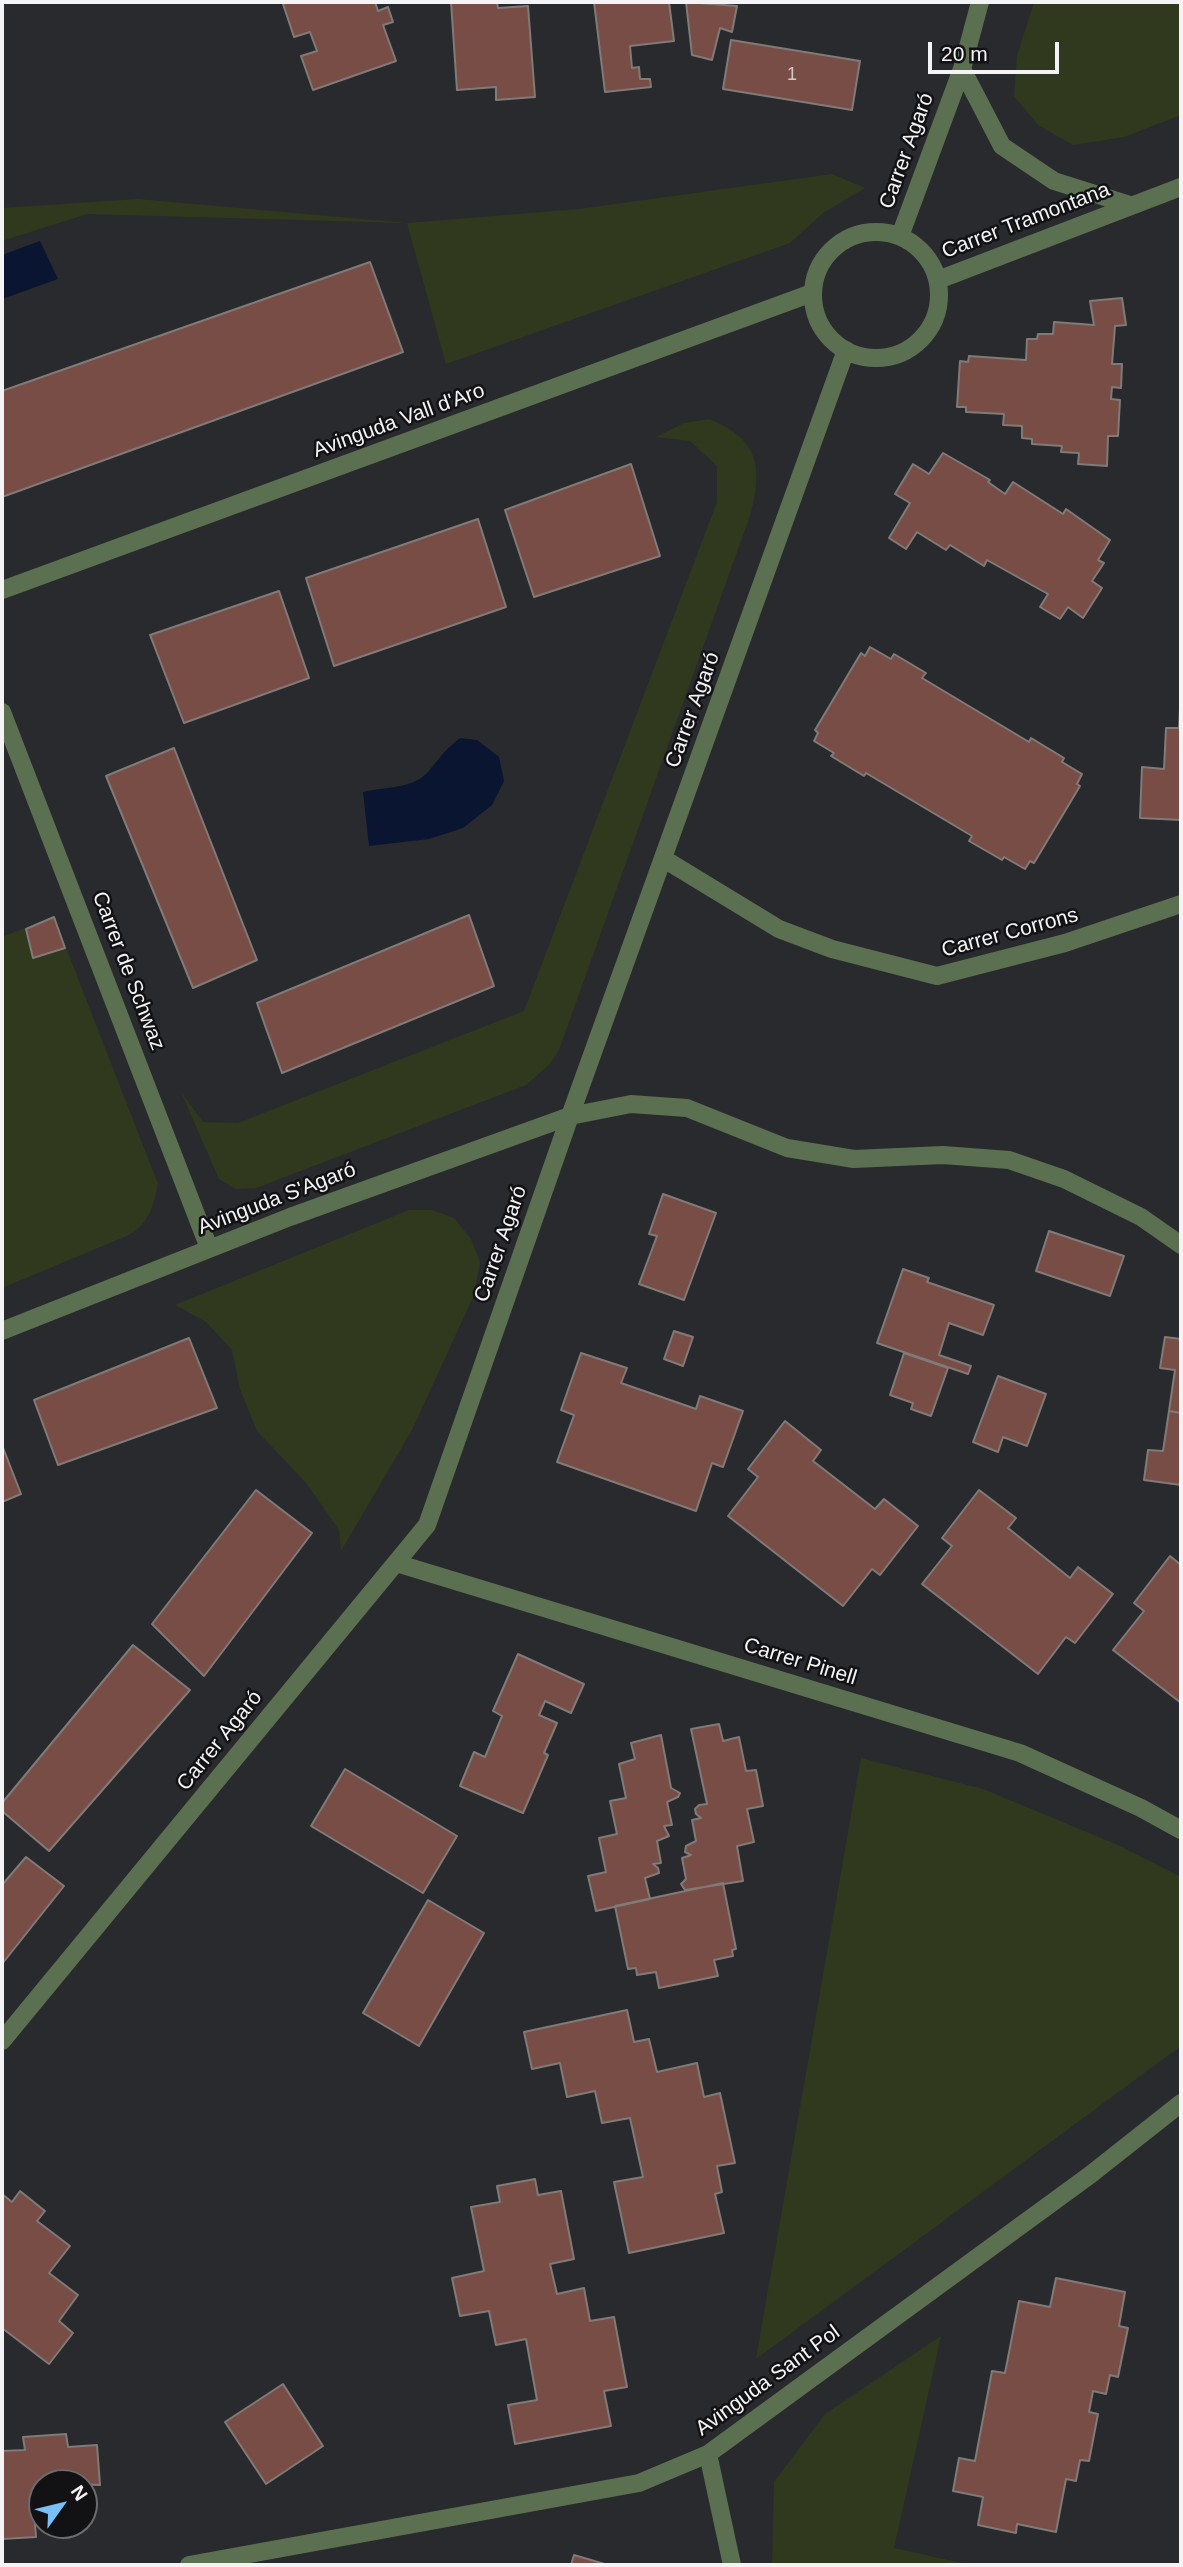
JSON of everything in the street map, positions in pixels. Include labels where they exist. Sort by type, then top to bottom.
[{"type":"street","name":"Carrer Agaró","points":[[900,236],[962,69],[980,2]]},
{"type":"street","name":"Carrer Tramontana","points":[[962,69],[1002,146],[1054,181],[1130,205]]},
{"type":"street","name":"Carrer Tramontana","points":[[937,280],[1181,187]]},
{"type":"street","points":[[873,231],[900,236],[915,245],[928,260],[937,280],[939,299],[936,316],[929,330],[913,346],[888,357],[866,357],[846,350],[826,334],[816,314],[812,293],[818,270],[829,252],[846,239],[873,231]]},
{"type":"street","name":"Avinguda Vall d'Aro","points":[[2,590],[812,293]]},
{"type":"street","name":"Carrer Agaró","points":[[2,2041],[427,1525],[570,1116],[846,350]]},
{"type":"street","name":"Carrer de Schwaz","points":[[2,712],[209,1248]]},
{"type":"street","name":"Carrer Corrons","points":[[664,859],[779,929],[832,950],[937,976],[1065,943],[1181,904]]},
{"type":"street","name":"Avinguda S'Agaró","points":[[2,1331],[209,1248],[570,1116],[631,1104],[687,1108],[787,1148],[854,1159],[943,1155],[1009,1160],[1063,1179],[1130,1212],[1181,1245]]},
{"type":"street","name":"Carrer Pinell","points":[[396,1563],[1020,1752],[1141,1808],[1181,1830]]},
{"type":"street","name":"Avinguda Sant Pol","points":[[189,2565],[639,2483],[708,2454],[1090,2175],[1181,2103]]},
{"type":"street","points":[[708,2454],[732,2565]]},
{"type":"green space","points":[[1034,2],[1181,2],[1181,115],[1124,137],[1073,145],[1038,125],[1014,96],[1017,56]]},
{"type":"green space","points":[[832,174],[865,188],[823,213],[790,243],[446,364],[407,223],[579,209]]},
{"type":"green space","points":[[138,199],[407,223],[87,214],[2,241],[2,208]]},
{"type":"green space","points":[[709,419],[738,435],[753,456],[756,481],[751,513],[559,1050],[550,1064],[526,1085],[256,1188],[236,1189],[219,1179],[181,1092],[203,1122],[238,1123],[524,1011],[717,502],[717,466],[690,441],[656,437],[684,423]]},
{"type":"green space","points":[[54,917],[158,1184],[149,1213],[142,1225],[129,1235],[2,1288],[2,937]]},
{"type":"green space","points":[[409,1210],[432,1210],[454,1218],[471,1239],[480,1262],[474,1295],[412,1430],[341,1551],[339,1530],[307,1484],[257,1431],[240,1389],[232,1350],[206,1322],[175,1305]]},
{"type":"green space","points":[[861,1758],[983,1789],[1118,1845],[1181,1877],[1181,2046],[756,2359]]},
{"type":"green space","points":[[941,2336],[894,2548],[971,2565],[772,2565],[774,2482],[825,2414]]},
{"type":"water","points":[[40,241],[58,279],[2,299],[2,255]]},
{"type":"water","points":[[460,738],[477,740],[499,757],[504,781],[492,805],[463,828],[429,839],[369,846],[363,792],[404,785],[420,779]]},
{"type":"building","points":[[375,2],[378,11],[388,7],[393,22],[383,25],[396,61],[313,90],[301,56],[317,51],[310,32],[294,37],[283,4]]},
{"type":"building","points":[[451,2],[497,2],[498,8],[528,6],[535,97],[496,100],[496,87],[457,90]]},
{"type":"building","points":[[594,2],[669,2],[674,41],[630,46],[632,68],[639,67],[640,79],[650,79],[651,87],[605,92]]},
{"type":"building","points":[[686,2],[737,6],[732,32],[720,28],[712,60],[692,55]]},
{"type":"building","points":[[731,40],[860,61],[852,110],[723,89]]},
{"type":"building","points":[[370,262],[403,352],[2,497],[2,391]]},
{"type":"building","points":[[1122,298],[1126,325],[1115,326],[1112,364],[1122,364],[1121,388],[1112,387],[1111,399],[1120,400],[1118,436],[1108,436],[1107,466],[1078,464],[1079,453],[1061,452],[1062,446],[1032,444],[1032,439],[1022,438],[1022,426],[1003,425],[1004,414],[966,412],[966,407],[957,407],[960,361],[968,362],[969,356],[1026,360],[1027,339],[1037,339],[1038,334],[1053,334],[1054,322],[1094,325],[1090,301]]},
{"type":"building","points":[[943,453],[990,480],[988,482],[1005,494],[1013,482],[1063,514],[1066,509],[1110,540],[1098,560],[1104,563],[1092,581],[1102,588],[1083,618],[1068,607],[1060,619],[1040,607],[1048,594],[987,560],[984,566],[950,545],[946,550],[917,532],[906,549],[889,538],[910,503],[895,494],[913,464],[929,474]]},
{"type":"building","points":[[631,464],[660,556],[534,597],[505,510]]},
{"type":"building","points":[[478,519],[506,607],[334,666],[306,578]]},
{"type":"building","points":[[279,591],[309,678],[184,723],[150,635]]},
{"type":"building","points":[[870,647],[891,659],[894,654],[926,673],[922,678],[1029,742],[1031,738],[1064,758],[1062,762],[1082,774],[1077,784],[1080,786],[1034,863],[1030,861],[1025,869],[1004,857],[1002,860],[969,841],[972,836],[866,773],[864,776],[831,756],[834,753],[814,741],[818,733],[815,730],[861,653],[865,656]]},
{"type":"building","points":[[1181,691],[1181,820],[1140,818],[1142,767],[1164,769],[1166,728],[1179,728]]},
{"type":"building","points":[[174,748],[257,960],[193,988],[106,776]]},
{"type":"building","points":[[469,915],[494,986],[282,1073],[257,1003]]},
{"type":"building","points":[[54,917],[65,948],[33,958],[26,929]]},
{"type":"building","points":[[663,1194],[716,1213],[684,1300],[639,1284],[657,1236],[649,1234]]},
{"type":"building","points":[[1049,1231],[1124,1256],[1110,1296],[1036,1271]]},
{"type":"building","points":[[903,1269],[929,1278],[927,1282],[994,1305],[983,1335],[949,1323],[939,1355],[971,1366],[968,1374],[877,1343]]},
{"type":"building","points":[[674,1331],[693,1337],[683,1366],[664,1359]]},
{"type":"building","points":[[1165,1337],[1181,1339],[1181,1413],[1169,1411],[1175,1370],[1160,1368]]},
{"type":"building","points":[[189,1338],[217,1408],[58,1465],[34,1400]]},
{"type":"building","points":[[581,1353],[627,1368],[621,1383],[696,1409],[700,1396],[743,1411],[723,1467],[712,1463],[696,1511],[557,1462],[574,1415],[561,1410]]},
{"type":"building","points":[[904,1353],[948,1368],[931,1416],[911,1409],[913,1403],[890,1395]]},
{"type":"building","points":[[998,1376],[1046,1394],[1027,1446],[1003,1437],[998,1452],[973,1442]]},
{"type":"building","points":[[1169,1411],[1181,1413],[1181,1485],[1144,1480],[1148,1450],[1163,1451]]},
{"type":"building","points":[[785,1421],[821,1450],[813,1461],[875,1509],[884,1499],[918,1526],[880,1575],[872,1569],[843,1606],[728,1516],[758,1477],[748,1469]]},
{"type":"building","points":[[2,1445],[21,1494],[2,1502]]},
{"type":"building","points":[[256,1490],[312,1533],[204,1676],[152,1624]]},
{"type":"building","points":[[979,1490],[1016,1518],[1008,1528],[1070,1578],[1078,1567],[1113,1594],[1075,1643],[1066,1637],[1038,1674],[922,1584],[952,1546],[942,1538]]},
{"type":"building","points":[[1170,1556],[1181,1565],[1181,1703],[1113,1650],[1144,1611],[1134,1603]]},
{"type":"building","points":[[133,1645],[190,1690],[49,1851],[2,1811],[2,1803]]},
{"type":"building","points":[[518,1654],[584,1684],[571,1713],[545,1701],[539,1715],[557,1723],[544,1753],[548,1755],[523,1813],[460,1786],[474,1752],[485,1757],[502,1716],[493,1711]]},
{"type":"building","points":[[719,1724],[723,1741],[739,1737],[746,1771],[756,1770],[763,1806],[747,1809],[754,1842],[737,1846],[743,1881],[685,1890],[681,1884],[686,1879],[682,1858],[691,1855],[685,1852],[686,1846],[696,1841],[692,1820],[701,1818],[695,1809],[699,1805],[707,1804],[691,1729]]},
{"type":"building","points":[[661,1735],[671,1788],[680,1793],[678,1797],[667,1802],[672,1825],[664,1826],[669,1836],[657,1841],[661,1863],[653,1864],[659,1873],[645,1878],[650,1899],[596,1911],[588,1876],[606,1872],[599,1838],[617,1834],[610,1801],[626,1798],[619,1764],[635,1759],[631,1743]]},
{"type":"building","points":[[345,1769],[457,1836],[423,1893],[311,1826]]},
{"type":"building","points":[[26,1857],[64,1886],[2,1964],[2,1885]]},
{"type":"building","points":[[723,1883],[736,1949],[732,1950],[733,1956],[714,1960],[718,1976],[659,1988],[656,1972],[637,1975],[636,1968],[628,1969],[615,1906]]},
{"type":"building","points":[[428,1900],[484,1933],[419,2046],[363,2013]]},
{"type":"building","points":[[627,2010],[634,2042],[649,2039],[657,2072],[697,2063],[704,2097],[720,2093],[735,2163],[717,2166],[722,2192],[715,2194],[724,2233],[629,2253],[614,2182],[643,2177],[630,2118],[602,2123],[595,2091],[567,2097],[560,2063],[532,2069],[524,2032]]},
{"type":"building","points":[[535,2179],[538,2195],[561,2191],[574,2259],[550,2264],[557,2294],[584,2288],[590,2321],[614,2317],[627,2387],[604,2391],[611,2426],[515,2444],[508,2405],[537,2400],[526,2339],[496,2345],[489,2311],[460,2316],[452,2278],[484,2271],[471,2207],[500,2202],[497,2186]]},
{"type":"building","points":[[20,2191],[45,2211],[37,2221],[70,2246],[49,2273],[78,2295],[59,2321],[73,2333],[49,2364],[2,2328],[2,2194],[12,2202]]},
{"type":"building","points":[[1056,2278],[1125,2292],[1119,2326],[1128,2328],[1118,2377],[1110,2375],[1106,2394],[1093,2391],[1089,2412],[1098,2414],[1089,2461],[1080,2460],[1076,2481],[1066,2479],[1056,2532],[1017,2524],[1016,2533],[978,2525],[983,2497],[953,2491],[959,2458],[975,2461],[992,2371],[1005,2373],[1019,2301],[1050,2307]]},
{"type":"building","points":[[283,2384],[323,2446],[266,2484],[225,2422]]},
{"type":"building","points":[[66,2434],[68,2447],[97,2445],[100,2485],[98,2469],[28,2469],[28,2537],[2,2539],[2,2451],[25,2450],[23,2437]]},
{"type":"building","points":[[574,2555],[608,2565],[571,2565]]}]
